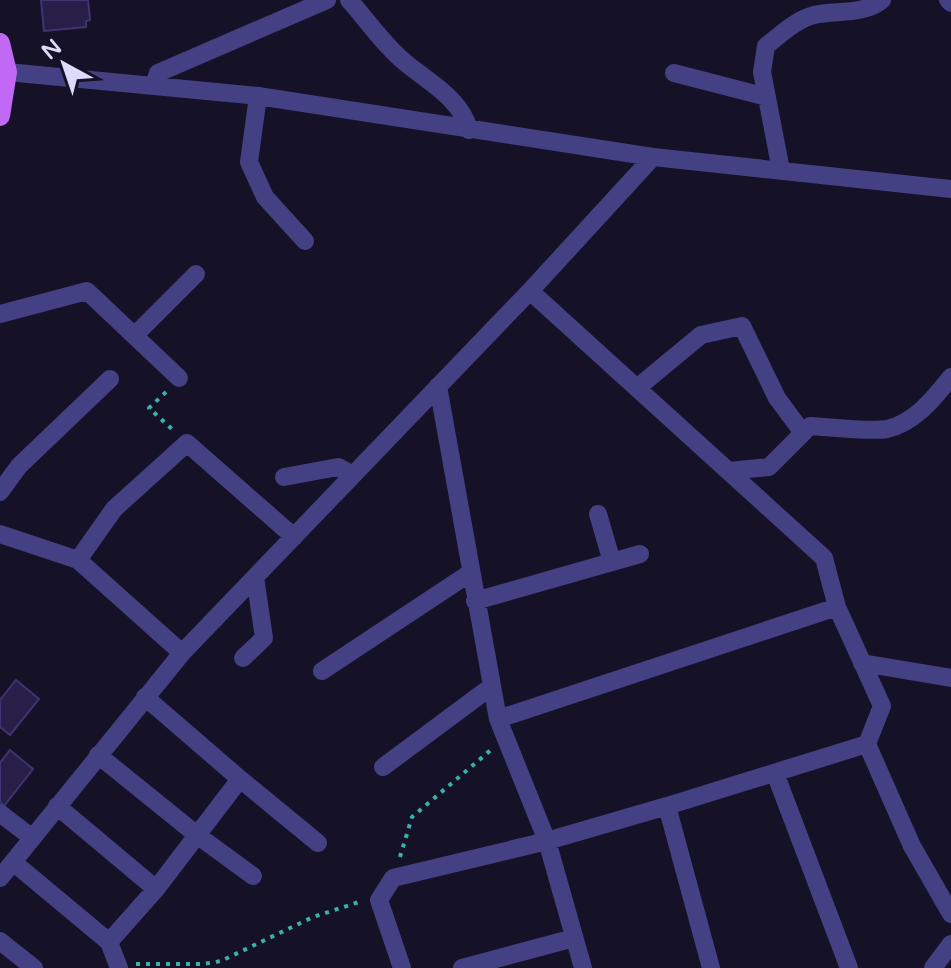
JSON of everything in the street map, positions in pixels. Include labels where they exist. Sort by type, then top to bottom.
[{"type":"main road","points":[[0,43],[7,72],[0,114]]},
{"type":"street","points":[[154,86],[158,73],[327,0]]},
{"type":"street","points":[[349,0],[398,56],[456,104],[466,118],[469,130]]},
{"type":"street","points":[[781,170],[762,72],[766,46],[811,16],[873,7],[882,0]]},
{"type":"street","points":[[7,72],[258,96],[653,157],[951,189]]},
{"type":"street","points":[[674,73],[767,97]]},
{"type":"street","points":[[258,96],[249,162],[265,197],[305,241]]},
{"type":"street","points":[[0,878],[182,653],[530,291],[653,157]]},
{"type":"street","points":[[135,335],[196,274]]},
{"type":"street","points":[[0,314],[87,291],[179,378]]},
{"type":"street","points":[[530,291],[824,558],[837,607],[882,706],[867,744],[912,846],[951,914]]},
{"type":"street","points":[[637,388],[701,335],[743,320],[777,398],[803,433]]},
{"type":"street","points":[[728,471],[769,467],[810,426],[887,429],[929,404],[951,377]]},
{"type":"street","points":[[0,492],[19,466],[110,379]]},
{"type":"street","points":[[438,386],[498,719],[547,841],[583,968]]},
{"type":"street","points":[[78,560],[114,509],[187,443],[294,537]]},
{"type":"street","points":[[284,477],[338,467],[353,475]]},
{"type":"street","points":[[598,514],[612,562]]},
{"type":"street","points":[[0,534],[78,560],[182,653]]},
{"type":"street","points":[[475,601],[640,554]]},
{"type":"street","points":[[322,671],[470,573]]},
{"type":"street","points":[[243,658],[264,638],[255,577]]},
{"type":"street","points":[[498,719],[837,607]]},
{"type":"street","points":[[862,663],[951,678]]},
{"type":"street","points":[[383,767],[492,686]]},
{"type":"street","points":[[145,697],[318,843]]},
{"type":"street","points":[[402,968],[379,900],[388,886],[667,806],[867,744]]},
{"type":"street","points":[[98,755],[253,876]]},
{"type":"street","points":[[775,773],[849,968]]},
{"type":"street","points":[[109,942],[156,889],[240,779]]},
{"type":"street","points":[[57,806],[156,889]]},
{"type":"street","points":[[667,806],[711,968]]},
{"type":"street","points":[[0,813],[31,837]]},
{"type":"street","points":[[13,862],[109,942],[118,966]]},
{"type":"street","points":[[462,968],[574,938]]},
{"type":"street","points":[[0,941],[34,968]]},
{"type":"street","points":[[933,968],[951,944]]},
{"type":"path","points":[[179,378],[149,408],[187,443]]},
{"type":"path","points":[[118,966],[221,961],[313,917],[388,886],[412,817],[505,738]]},
{"type":"building","points":[[41,0],[88,0],[90,20],[86,21],[86,27],[44,31]]},
{"type":"building","points":[[16,680],[39,699],[10,735],[0,727],[0,700]]},
{"type":"building","points":[[10,750],[33,769],[4,806],[0,802],[0,763]]}]
